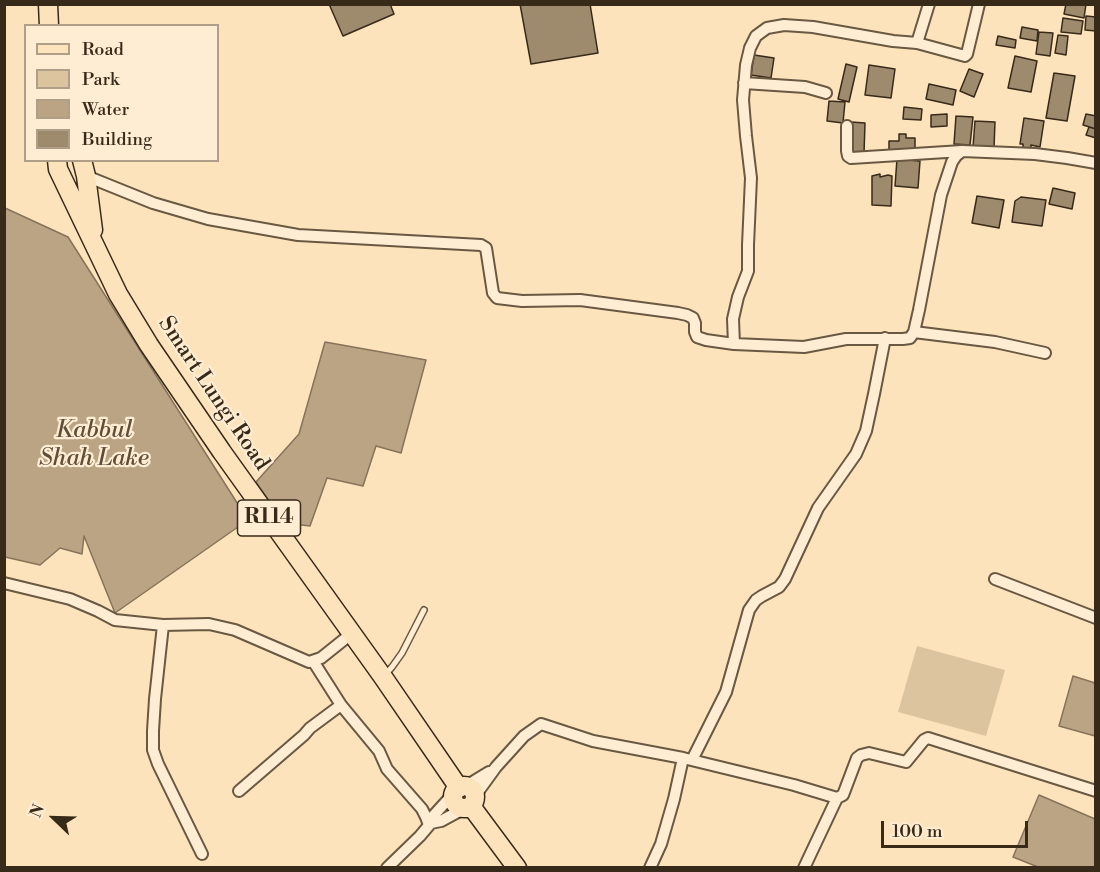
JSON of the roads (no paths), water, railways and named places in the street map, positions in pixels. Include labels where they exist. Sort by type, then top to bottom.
[{"type":"main road","points":[[48,4],[49,24]]},
{"type":"main road","name":"Smart Lungi Road","points":[[57,162],[58,169],[118,294],[149,345],[222,452],[517,867]]},
{"type":"main road","name":"R114","points":[[84,168],[93,223],[93,240]]},
{"type":"street","points":[[917,42],[929,4]]},
{"type":"street","points":[[734,344],[733,319],[748,270],[751,178],[743,100],[750,48],[756,36],[767,28],[784,25],[813,27],[893,41],[917,42],[965,56],[979,4]]},
{"type":"street","points":[[744,84],[805,87],[826,93]]},
{"type":"street","points":[[847,126],[847,151],[851,158],[962,151],[1035,154],[1095,163]]},
{"type":"street","points":[[84,168],[153,203],[208,219],[298,235],[482,245],[486,248],[493,293],[497,298],[522,301],[580,300],[687,315],[693,318],[697,337],[706,340],[734,344],[804,346],[846,339],[910,338],[914,332],[941,195],[952,162],[962,151]]},
{"type":"street","points":[[914,332],[995,342],[1045,353]]},
{"type":"street","points":[[650,867],[662,844],[688,759],[726,692],[749,610],[756,600],[778,587],[785,579],[818,508],[856,454],[866,430],[885,338]]},
{"type":"street","points":[[995,579],[1095,618]]},
{"type":"street","points":[[4,583],[70,599],[115,620],[163,625],[209,624],[235,630],[304,661],[313,661],[328,654],[351,634]]},
{"type":"street","points":[[163,625],[155,699],[153,750],[202,854]]},
{"type":"street","points":[[313,661],[341,705],[379,751],[387,769],[422,809],[430,824]]},
{"type":"street","points":[[239,791],[304,735],[309,728],[341,705]]},
{"type":"street","points":[[430,824],[441,821],[524,736],[541,723],[593,741],[688,759],[837,798]]},
{"type":"street","points":[[804,867],[837,798],[843,795],[857,759],[861,755],[869,753],[906,762],[928,738],[1095,790]]},
{"type":"street","points":[[387,867],[420,836],[434,815],[465,796]]},
{"type":"lane","points":[[383,677],[402,653],[424,610]]},
{"type":"water","name":"Kabbul Shah Lake","points":[[5,208],[68,237],[248,520],[115,613],[84,536],[82,554],[60,548],[40,565],[5,557]]},
{"type":"water","points":[[325,342],[426,360],[401,453],[376,446],[363,486],[327,478],[310,526],[284,523],[256,482],[299,434]]},
{"type":"water","points":[[1073,676],[1095,683],[1095,736],[1059,726]]},
{"type":"water","points":[[1039,795],[1095,819],[1095,867],[1038,867],[1013,857]]}]
